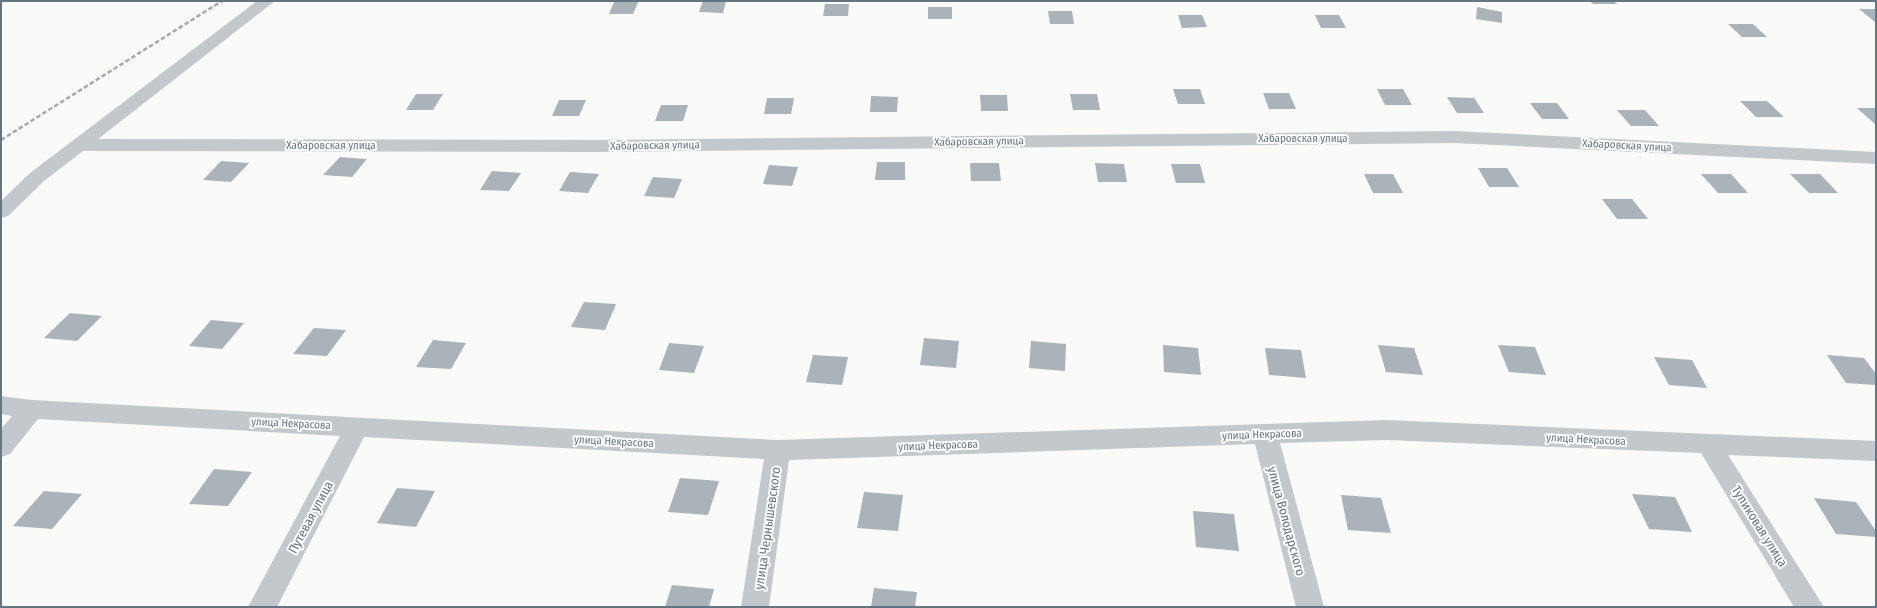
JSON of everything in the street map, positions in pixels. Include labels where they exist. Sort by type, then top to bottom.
[{"type":"street","points":[[1,212],[37,177],[81,145],[266,1]]},
{"type":"street","name":"Хабаровская улица","points":[[81,145],[596,146],[1455,137],[1876,158]]},
{"type":"street","name":"улица Некрасова","points":[[1,405],[32,409],[778,450],[1386,430],[1876,451]]},
{"type":"street","points":[[1,446],[32,409]]},
{"type":"street","name":"Путевая улица","points":[[262,607],[357,427]]},
{"type":"street","name":"улица Володарского","points":[[1265,434],[1310,607]]},
{"type":"street","name":"Тупиковая улица","points":[[1709,444],[1810,607]]},
{"type":"street","name":"улица Чернышевского","points":[[755,607],[778,450]]},
{"type":"building","points":[[703,1],[726,1],[723,13],[699,12]]},
{"type":"building","points":[[1590,1],[1614,1],[1617,4],[1593,4]]},
{"type":"building","points":[[614,2],[638,2],[633,14],[609,14]]},
{"type":"building","points":[[825,4],[849,4],[848,16],[823,16]]},
{"type":"building","points":[[928,7],[952,7],[952,19],[928,19]]},
{"type":"building","points":[[1477,7],[1502,12],[1502,23],[1476,19]]},
{"type":"building","points":[[1859,9],[1876,9],[1876,22],[1875,22]]},
{"type":"building","points":[[1048,11],[1072,11],[1074,24],[1050,24]]},
{"type":"building","points":[[1178,15],[1202,15],[1207,27],[1182,28]]},
{"type":"building","points":[[1315,15],[1339,15],[1346,28],[1321,28]]},
{"type":"building","points":[[1728,24],[1753,24],[1767,37],[1742,37]]},
{"type":"building","points":[[1173,89],[1200,89],[1205,104],[1178,104]]},
{"type":"building","points":[[1377,89],[1403,89],[1412,105],[1385,105]]},
{"type":"building","points":[[1263,93],[1289,93],[1296,109],[1269,109]]},
{"type":"building","points":[[416,94],[443,94],[433,110],[406,110]]},
{"type":"building","points":[[1070,94],[1097,94],[1100,110],[1073,110]]},
{"type":"building","points":[[980,95],[1007,95],[1008,111],[981,111]]},
{"type":"building","points":[[871,96],[898,97],[897,112],[870,112]]},
{"type":"building","points":[[1447,97],[1474,98],[1484,113],[1457,113]]},
{"type":"building","points":[[767,98],[794,98],[791,114],[764,114]]},
{"type":"building","points":[[559,100],[586,100],[579,116],[552,116]]},
{"type":"building","points":[[1740,101],[1767,101],[1784,117],[1756,117]]},
{"type":"building","points":[[1530,103],[1557,103],[1569,119],[1542,119]]},
{"type":"building","points":[[661,105],[688,105],[683,121],[655,121]]},
{"type":"building","points":[[1857,108],[1876,108],[1876,125]]},
{"type":"building","points":[[1617,110],[1645,110],[1659,126],[1631,126]]},
{"type":"building","points":[[340,157],[367,159],[352,177],[323,175]]},
{"type":"building","points":[[221,161],[249,163],[231,182],[203,180]]},
{"type":"building","points":[[877,162],[905,162],[905,180],[875,180]]},
{"type":"building","points":[[970,163],[999,163],[1001,181],[971,181]]},
{"type":"building","points":[[1095,163],[1124,164],[1127,182],[1098,182]]},
{"type":"building","points":[[1171,164],[1200,164],[1205,183],[1176,183]]},
{"type":"building","points":[[769,165],[798,167],[792,186],[763,184]]},
{"type":"building","points":[[1478,168],[1507,168],[1519,187],[1489,187]]},
{"type":"building","points":[[492,171],[521,173],[509,191],[480,190]]},
{"type":"building","points":[[570,172],[599,174],[588,193],[559,191]]},
{"type":"building","points":[[1364,174],[1393,174],[1403,193],[1373,193]]},
{"type":"building","points":[[1701,174],[1731,174],[1748,193],[1718,193]]},
{"type":"building","points":[[1790,174],[1820,174],[1838,193],[1809,193]]},
{"type":"building","points":[[653,177],[682,179],[674,198],[644,196]]},
{"type":"building","points":[[1602,199],[1632,199],[1648,219],[1617,219]]},
{"type":"building","points":[[584,302],[616,304],[605,330],[571,327]]},
{"type":"building","points":[[70,313],[102,316],[77,341],[44,338]]},
{"type":"building","points":[[211,320],[244,323],[222,349],[189,346]]},
{"type":"building","points":[[314,328],[346,330],[327,356],[293,354]]},
{"type":"building","points":[[924,338],[959,341],[956,368],[920,365]]},
{"type":"building","points":[[433,340],[466,343],[451,369],[416,367]]},
{"type":"building","points":[[1031,341],[1066,344],[1065,371],[1029,368]]},
{"type":"building","points":[[669,343],[704,346],[694,373],[659,370]]},
{"type":"building","points":[[1163,345],[1198,348],[1201,375],[1164,372]]},
{"type":"building","points":[[1378,345],[1414,348],[1423,375],[1386,372]]},
{"type":"building","points":[[1498,345],[1535,347],[1546,375],[1509,372]]},
{"type":"building","points":[[1265,348],[1301,350],[1306,378],[1269,375]]},
{"type":"building","points":[[813,355],[848,357],[842,385],[806,382]]},
{"type":"building","points":[[1827,355],[1864,358],[1876,374],[1876,385],[1846,383]]},
{"type":"building","points":[[1654,357],[1692,360],[1707,388],[1669,385]]},
{"type":"building","points":[[214,469],[252,472],[228,506],[189,504]]},
{"type":"building","points":[[680,478],[719,481],[708,515],[668,512]]},
{"type":"building","points":[[397,488],[435,491],[416,527],[377,523]]},
{"type":"building","points":[[44,491],[82,494],[52,529],[13,526]]},
{"type":"building","points":[[864,492],[903,495],[898,531],[857,528]]},
{"type":"building","points":[[1632,494],[1675,497],[1692,532],[1649,529]]},
{"type":"building","points":[[1341,495],[1381,498],[1391,533],[1348,530]]},
{"type":"building","points":[[1814,498],[1856,502],[1876,531],[1876,537],[1836,534]]},
{"type":"building","points":[[1193,511],[1234,514],[1239,551],[1196,547]]},
{"type":"building","points":[[672,585],[714,589],[709,607],[665,607]]},
{"type":"building","points":[[874,588],[917,592],[915,607],[871,607]]},
{"type":"railway","points":[[1,140],[222,1]]}]
